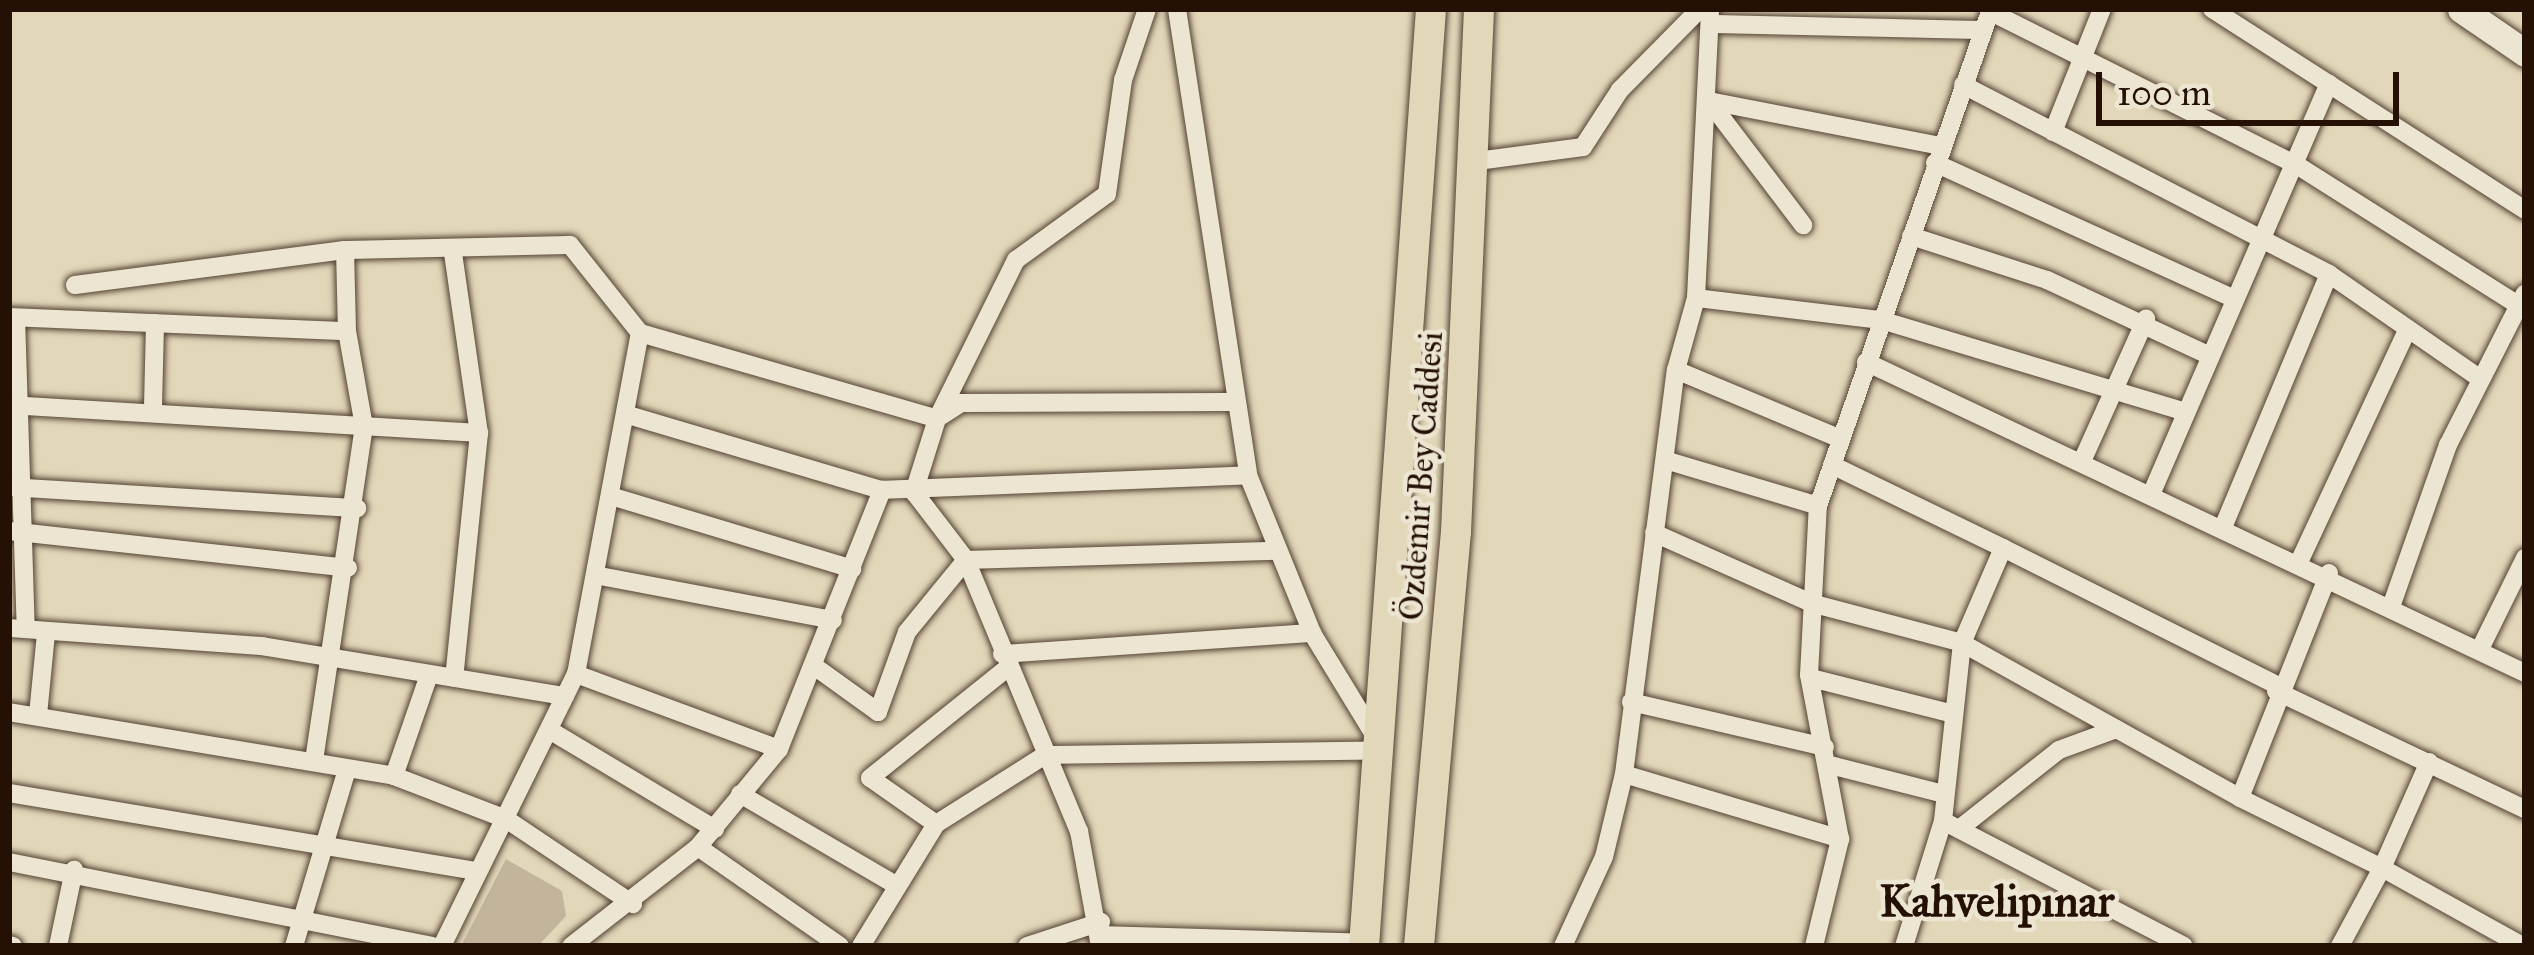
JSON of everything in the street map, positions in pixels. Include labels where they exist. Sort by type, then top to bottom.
[{"type":"main road","points":[[1364,945],[1384,750],[1431,9]]},
{"type":"main road","name":"Özdemir Bey Caddesi","points":[[1419,946],[1477,161],[1479,9]]},
{"type":"main road","points":[[2462,9],[2525,52]]},
{"type":"street","points":[[914,492],[937,419],[1016,260],[1107,194],[1123,80],[1147,9]]},
{"type":"street","points":[[1177,9],[1230,402],[1248,475],[1312,634],[1384,750]]},
{"type":"street","points":[[2053,132],[2102,9]]},
{"type":"street","points":[[2212,9],[2525,210]]},
{"type":"street","points":[[1563,946],[1604,857],[1624,774],[1676,370],[1696,298],[1709,101],[1708,14]]},
{"type":"street","points":[[1477,161],[1582,147],[1621,89],[1708,14],[1987,17],[2295,164],[2522,299],[2477,377],[2392,604]]},
{"type":"street","points":[[1814,946],[1840,839],[1810,678],[1818,506],[1987,17]]},
{"type":"street","points":[[2153,490],[2230,297],[2329,84]]},
{"type":"street","points":[[1964,85],[2329,274],[2406,334],[2477,377]]},
{"type":"street","points":[[1709,101],[1938,154],[2230,297]]},
{"type":"street","points":[[1709,101],[1803,225]]},
{"type":"street","points":[[1911,236],[2146,320],[2206,354]]},
{"type":"street","points":[[75,285],[345,250],[453,253],[570,245],[640,333],[937,419],[961,403],[1230,402]]},
{"type":"street","points":[[314,761],[349,568],[364,426],[346,331],[345,250]]},
{"type":"street","points":[[453,253],[479,433],[454,678]]},
{"type":"street","points":[[2224,525],[2329,274]]},
{"type":"street","points":[[1696,298],[1881,320],[2185,412]]},
{"type":"street","points":[[38,715],[16,532],[12,318],[346,331]]},
{"type":"street","points":[[2083,459],[2146,320]]},
{"type":"street","points":[[153,406],[155,323]]},
{"type":"street","points":[[442,946],[576,674],[600,576],[640,333]]},
{"type":"street","points":[[2300,560],[2406,334]]},
{"type":"street","points":[[1866,362],[2329,573],[2525,673]]},
{"type":"street","points":[[1676,370],[1840,439]]},
{"type":"street","points":[[14,404],[153,406],[479,433]]},
{"type":"street","points":[[628,416],[882,490],[1248,475]]},
{"type":"street","points":[[1665,460],[1818,506]]},
{"type":"street","points":[[1832,465],[2525,809]]},
{"type":"street","points":[[16,488],[357,508]]},
{"type":"street","points":[[573,945],[633,904],[698,848],[779,749],[882,490]]},
{"type":"street","points":[[914,492],[966,560],[1003,662],[1095,875],[1100,935]]},
{"type":"street","points":[[614,497],[852,569]]},
{"type":"street","points":[[16,532],[349,568]]},
{"type":"street","points":[[1654,533],[1811,603],[1962,643],[2240,798],[2382,868],[2523,946]]},
{"type":"street","points":[[1904,946],[1951,825],[1944,794],[1949,712],[1962,643],[2003,548]]},
{"type":"street","points":[[814,666],[878,712],[907,632],[966,560],[1275,551]]},
{"type":"street","points":[[2480,649],[2525,558]]},
{"type":"street","points":[[2240,798],[2277,688],[2329,573]]},
{"type":"street","points":[[600,576],[832,620]]},
{"type":"street","points":[[27,630],[333,656],[565,696]]},
{"type":"street","points":[[936,824],[870,778],[1003,662],[1312,634]]},
{"type":"street","points":[[576,674],[779,749]]},
{"type":"street","points":[[394,776],[429,675]]},
{"type":"street","points":[[1810,678],[1949,712]]},
{"type":"street","points":[[1631,702],[1828,756],[1944,794]]},
{"type":"street","points":[[9,712],[394,776],[506,819],[633,904]]},
{"type":"street","points":[[1951,825],[2059,750],[2116,728]]},
{"type":"street","points":[[551,731],[715,830]]},
{"type":"street","points":[[861,946],[894,884],[936,824],[1045,755],[1384,750]]},
{"type":"street","points":[[2340,946],[2382,868],[2429,762]]},
{"type":"street","points":[[294,946],[309,916],[347,769]]},
{"type":"street","points":[[1624,774],[1840,839]]},
{"type":"street","points":[[9,793],[330,838],[477,871]]},
{"type":"street","points":[[740,794],[894,884]]},
{"type":"street","points":[[1951,825],[2184,946]]},
{"type":"street","points":[[698,848],[840,946]]},
{"type":"street","points":[[9,862],[74,870],[309,916],[432,946]]},
{"type":"street","points":[[58,946],[74,870]]},
{"type":"street","points":[[1028,946],[1100,935],[1364,945]]},
{"type":"shaded area","points":[[506,859],[562,891],[566,916],[538,946],[461,946]]},
{"type":"district","name":"Kahvelipınar","points":[[1997,901]]}]
